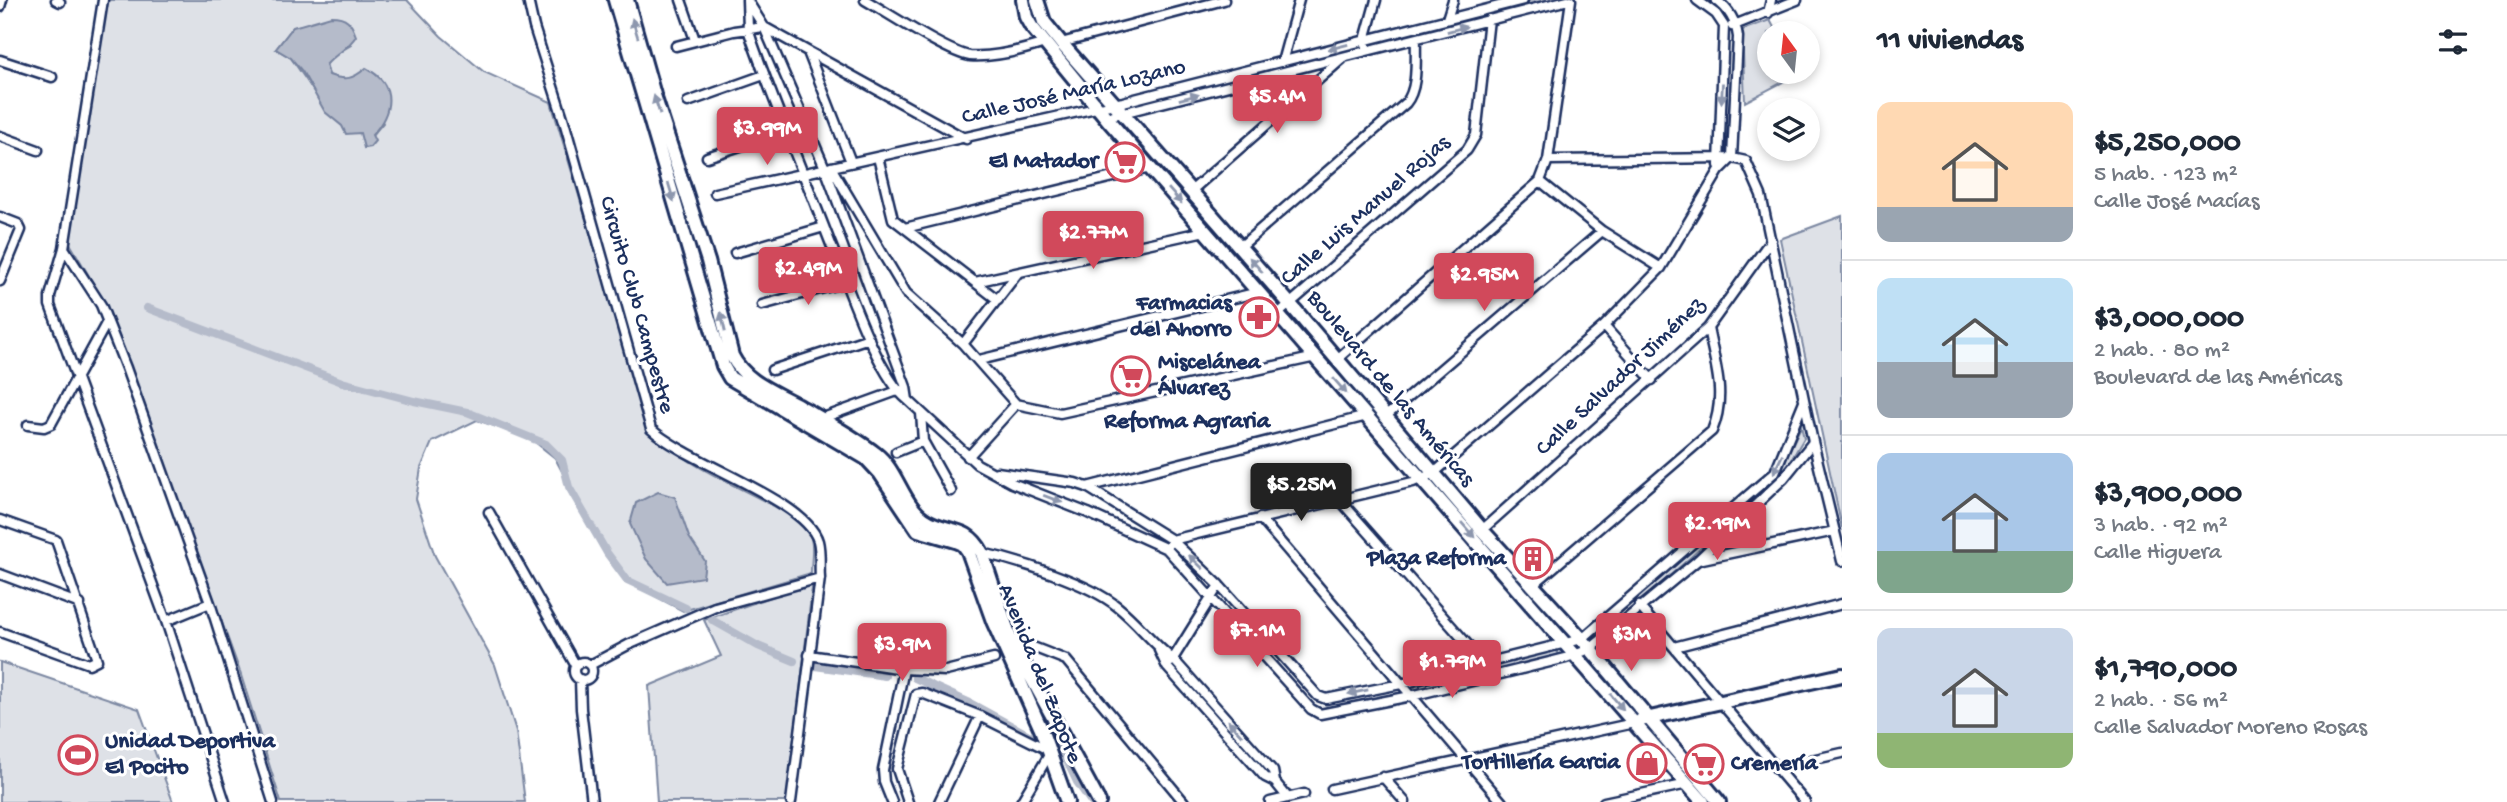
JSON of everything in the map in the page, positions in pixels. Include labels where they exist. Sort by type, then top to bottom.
[{"type":"main road","points":[[615,0],[723,366],[730,378],[866,458],[880,473],[918,530],[963,544],[978,557]]},
{"type":"main road","points":[[626,0],[708,261],[737,367],[750,379],[879,456],[914,509],[924,519],[963,531],[974,541],[978,557]]},
{"type":"main road","name":"Boulevard de las Américas","points":[[1023,0],[1026,17],[1045,43],[1150,168],[1367,416],[1482,530],[1586,644],[1719,802]]},
{"type":"main road","name":"Boulevard de las Américas","points":[[1037,0],[1044,22],[1061,43],[1290,304],[1385,417],[1428,476],[1567,644],[1703,802]]},
{"type":"main road","name":"Avenida del Zapote","points":[[978,557],[1010,638],[1099,802]]},
{"type":"main road","name":"Avenida del Zapote","points":[[978,557],[982,592],[1041,729],[1067,802]]},
{"type":"main road","points":[[1634,723],[1842,675]]},
{"type":"street","points":[[0,7],[2,0]]},
{"type":"street","points":[[103,0],[64,248],[50,296],[50,306],[166,621],[225,802]]},
{"type":"street","name":"Circuito Club Campestre","points":[[528,0],[652,429],[686,454],[790,508],[809,523],[818,541],[820,578],[792,802]]},
{"type":"street","points":[[681,0],[695,40]]},
{"type":"street","points":[[908,400],[906,387],[828,168],[764,27],[747,0],[748,29],[764,75],[869,338],[896,391],[968,457],[990,471],[1012,483],[1088,513],[1167,549],[1316,713],[1411,696],[1576,654],[1775,472],[1804,401]]},
{"type":"street","points":[[865,0],[951,49],[967,55],[985,56],[1045,43]]},
{"type":"street","points":[[1061,43],[1224,0]]},
{"type":"street","points":[[1282,62],[1299,0]]},
{"type":"street","points":[[1368,51],[1365,40],[1376,0]]},
{"type":"street","points":[[1447,19],[1453,0]]},
{"type":"street","name":"Calle José María Lozano","points":[[1119,108],[1282,62],[1523,0]]},
{"type":"street","points":[[1336,360],[1540,181],[1548,160],[1570,0]]},
{"type":"street","name":"Calle José María Lozano","points":[[715,194],[851,162],[1102,112],[1344,58],[1570,0]]},
{"type":"street","points":[[1697,0],[1717,14],[1724,26],[1719,171]]},
{"type":"street","points":[[1167,549],[1172,540],[1428,476],[1604,326],[1661,268],[1719,171],[1732,158],[1738,37],[1736,26],[1724,6],[1717,0]]},
{"type":"street","points":[[1768,13],[1771,0]]},
{"type":"street","points":[[1724,26],[1736,26],[1797,0]]},
{"type":"street","name":"Calle Luis Manuel Rojas","points":[[1278,314],[1466,150],[1476,135],[1490,21],[1486,9]]},
{"type":"street","points":[[676,46],[764,27],[966,139]]},
{"type":"street","points":[[1240,247],[1411,97],[1416,39]]},
{"type":"street","points":[[808,52],[851,162]]},
{"type":"street","points":[[1191,191],[1344,58]]},
{"type":"street","points":[[0,60],[52,77]]},
{"type":"street","points":[[688,102],[764,75]]},
{"type":"street","points":[[707,157],[786,131]]},
{"type":"street","points":[[0,136],[38,150]]},
{"type":"street","points":[[878,157],[890,214],[998,300]]},
{"type":"street","points":[[1548,160],[1732,158],[1746,161],[1761,195],[1813,442],[1842,561]]},
{"type":"street","points":[[828,168],[906,293],[979,360],[1016,404],[1060,413],[1315,357]]},
{"type":"street","points":[[905,228],[1150,168]]},
{"type":"street","points":[[1540,181],[1602,231],[1661,268]]},
{"type":"street","points":[[0,217],[18,224],[21,233],[0,281]]},
{"type":"street","points":[[734,253],[824,227]]},
{"type":"street","points":[[975,282],[1205,231]]},
{"type":"street","points":[[1385,417],[1602,231]]},
{"type":"street","name":"Calle Salvador Jiménez","points":[[1482,530],[1708,328],[1771,240]]},
{"type":"street","points":[[64,248],[101,305],[210,603],[273,802]]},
{"type":"street","points":[[963,344],[1017,274]]},
{"type":"street","points":[[762,305],[846,282]]},
{"type":"street","points":[[979,360],[1258,292]]},
{"type":"street","points":[[29,425],[44,427],[51,424],[107,321]]},
{"type":"street","points":[[1604,326],[1652,380]]},
{"type":"street","points":[[1533,585],[1712,431],[1720,413],[1720,393],[1708,328]]},
{"type":"street","points":[[772,370],[869,338]]},
{"type":"street","points":[[820,419],[906,387]]},
{"type":"street","points":[[968,457],[1016,404]]},
{"type":"street","points":[[921,413],[923,441],[951,491]]},
{"type":"street","points":[[1087,487],[1367,416]]},
{"type":"street","points":[[896,452],[923,441]]},
{"type":"street","points":[[990,471],[1087,487],[1172,540],[1219,585],[1314,692],[1326,699],[1567,644],[1586,644],[1698,560],[1784,478],[1813,442]]},
{"type":"street","points":[[1339,499],[1484,663]]},
{"type":"street","points":[[489,512],[576,666],[575,673],[580,679],[592,802]]},
{"type":"street","points":[[1260,518],[1502,802]]},
{"type":"street","points":[[0,520],[56,540],[80,604],[97,658],[96,663],[89,664],[0,632]]},
{"type":"street","points":[[1698,560],[1835,531]]},
{"type":"street","points":[[978,557],[1000,557],[1096,593],[1118,607],[1174,660],[1273,771],[1275,782]]},
{"type":"street","points":[[0,574],[80,604]]},
{"type":"street","points":[[576,666],[584,662],[590,664],[715,607],[820,578]]},
{"type":"street","points":[[1167,667],[1174,660],[1219,585]]},
{"type":"street","points":[[166,621],[210,603]]},
{"type":"street","points":[[1674,647],[1842,604]]},
{"type":"street","points":[[1639,606],[1805,802]]},
{"type":"street","points":[[1010,638],[1066,660],[1184,802]]},
{"type":"street","points":[[1158,647],[1167,667],[1288,798]]},
{"type":"street","points":[[809,655],[904,669],[946,671],[994,659]]},
{"type":"street","points":[[580,679],[591,675],[590,664]]},
{"type":"street","points":[[892,802],[884,782],[883,771],[904,669]]},
{"type":"street","points":[[1305,701],[1314,692]]},
{"type":"street","points":[[908,802],[897,769],[916,694],[922,693],[980,716],[1048,752],[1021,802]]},
{"type":"street","points":[[942,802],[980,716]]},
{"type":"street","points":[[1332,789],[1634,723]]},
{"type":"street","points":[[1776,768],[1842,753]]},
{"type":"street","points":[[1383,777],[1405,802]]},
{"type":"street","points":[[1604,802],[1688,784]]},
{"type":"street","points":[[1270,802],[1304,794]]},
{"type":"shaded area","points":[[105,0],[407,0],[441,36],[484,72],[551,102],[647,424],[672,449],[687,459],[800,522],[808,531],[811,540],[811,573],[683,611],[626,581],[597,539],[555,458],[531,439],[477,420],[432,442],[421,468],[416,499],[435,556],[495,665],[516,731],[525,802],[281,802],[239,669],[128,366],[99,293],[68,240]],"holes":[[[307,24],[351,45],[334,55],[326,65],[329,75],[344,81],[357,76],[383,123],[372,136],[360,133],[313,90],[291,58],[276,49],[293,27]]]},
{"type":"shaded area","points":[[1757,25],[1757,84],[1779,84],[1745,102],[1742,30]]},
{"type":"shaded area","points":[[1842,216],[1842,528],[1780,239]]},
{"type":"shaded area","points":[[1801,426],[1804,438],[1781,477],[1596,641],[1592,636],[1778,475]]},
{"type":"shaded area","points":[[811,585],[812,588],[787,802],[657,802],[649,686],[721,656],[704,620]]},
{"type":"shaded area","points":[[1555,649],[1560,655],[1416,689],[1410,683]]},
{"type":"shaded area","name":"Unidad Deportiva El Pocito","points":[[0,662],[139,709],[173,802],[0,802]]},
{"type":"water","points":[[331,16],[348,21],[356,36],[326,65],[329,75],[349,78],[366,68],[376,75],[387,91],[387,109],[372,135],[375,141],[370,147],[364,148],[360,133],[346,134],[342,126],[325,112],[302,71],[291,58],[276,49],[293,27]]},
{"type":"water","points":[[658,492],[675,497],[689,537],[705,561],[703,577],[667,583],[646,559],[630,524],[636,503]]},
{"type":"waterway","points":[[1497,11],[1543,0]]},
{"type":"waterway","points":[[1371,44],[1476,17]]},
{"type":"waterway","points":[[1128,107],[1348,50]]},
{"type":"waterway","points":[[147,308],[342,382],[467,412],[546,444],[562,460],[569,487],[607,553],[627,580],[686,608]]},
{"type":"waterway","points":[[712,620],[758,646],[794,661]]},
{"type":"waterway","points":[[815,666],[885,676]]},
{"type":"waterway","points":[[915,678],[970,703],[1038,740]]},
{"type":"waterway","points":[[1051,744],[1065,757],[1077,782],[1091,802]]},
{"type":"place","name":"El Matador","points":[[1125,162]]},
{"type":"place","name":"Farmacias del Ahorro","points":[[1259,317]]},
{"type":"place","name":"Miscelánea Álvarez","points":[[1131,376]]},
{"type":"place","name":"Plaza Reforma","points":[[1533,559]]},
{"type":"place","name":"Unidad Deportiva El Pocito","points":[[78,755]]},
{"type":"place","name":"Tortillería Garcia","points":[[1647,763]]},
{"type":"place","name":"Cremería","points":[[1704,764]]},
{"type":"district","name":"Reforma Agraria","points":[[1187,422]]}]
